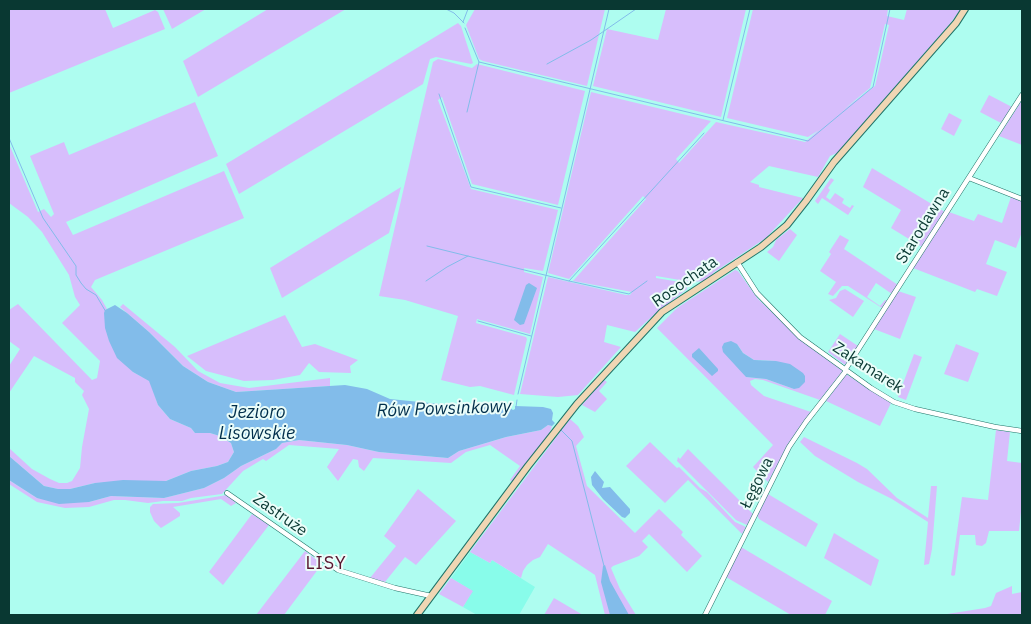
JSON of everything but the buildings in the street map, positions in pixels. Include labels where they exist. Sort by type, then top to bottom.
[{"type":"street","name":"Rosochata","points":[[417,615],[562,422],[662,312],[768,241],[796,215],[834,162],[956,23],[964,9]]},
{"type":"street","name":"Starodawna","points":[[846,371],[1022,95]]},
{"type":"street","points":[[969,178],[1022,199]]},
{"type":"street","name":"Zakamarek","points":[[737,262],[761,298],[800,336],[877,392],[906,406],[995,427],[1022,431]]},
{"type":"street","name":"Łęgowa","points":[[705,615],[789,447],[846,371]]},
{"type":"street","name":"Zastruże","points":[[227,493],[338,570],[363,579],[431,596]]},
{"type":"shaded area","points":[[9,9],[105,9],[113,28],[155,10],[158,12],[165,29],[9,93]]},
{"type":"shaded area","points":[[163,9],[206,9],[172,29]]},
{"type":"shaded area","points":[[268,9],[346,9],[198,97],[183,61]]},
{"type":"shaded area","points":[[475,9],[605,9],[587,86],[479,59],[466,25]]},
{"type":"shaded area","points":[[666,9],[746,9],[721,117],[593,86],[607,29],[658,40]]},
{"type":"shaded area","points":[[753,9],[888,9],[887,16],[904,20],[907,9],[961,9],[837,153],[830,156],[818,177],[769,166],[750,182],[759,185],[759,187],[803,198],[766,238],[704,281],[692,282],[656,276],[656,278],[686,283],[687,289],[635,332],[607,325],[604,342],[621,347],[578,395],[558,397],[520,394],[548,277],[626,295],[630,295],[632,292],[573,281],[646,199],[643,196],[569,279],[548,273],[591,92],[711,121],[676,159],[679,163],[716,122],[805,142],[819,130],[808,137],[727,118]],"holes":[[[885,24],[889,25],[875,86],[843,110],[870,88]]]},
{"type":"shaded area","points":[[458,23],[461,26],[473,63],[436,57],[430,59],[423,84],[239,194],[226,164]]},
{"type":"shaded area","points":[[438,59],[472,68],[477,64],[585,91],[558,205],[472,184],[442,97],[438,100],[471,189],[558,210],[543,271],[524,268],[524,272],[543,277],[530,334],[477,319],[476,323],[526,337],[514,395],[480,386],[470,387],[441,380],[458,316],[405,300],[379,296],[433,62]]},
{"type":"shaded area","points":[[989,95],[1012,107],[1001,123],[980,112]]},
{"type":"shaded area","points":[[1022,100],[1022,145],[999,136]]},
{"type":"shaded area","points":[[195,102],[218,156],[66,222],[73,235],[224,171],[244,218],[95,280],[91,287],[107,309],[105,310],[133,372],[150,381],[158,405],[170,419],[191,428],[195,433],[210,433],[220,436],[231,443],[234,452],[228,462],[191,471],[166,481],[95,483],[70,489],[44,486],[9,456],[9,448],[32,469],[50,479],[59,483],[72,481],[80,468],[89,409],[82,395],[84,391],[75,382],[75,378],[34,356],[9,393],[9,366],[20,349],[9,341],[9,310],[18,304],[92,380],[97,378],[100,361],[62,323],[80,305],[75,297],[69,275],[42,232],[28,217],[9,203],[9,144],[38,212],[44,209],[51,217],[54,214],[30,156],[64,142],[69,155]]},
{"type":"shaded area","points":[[949,113],[962,120],[954,136],[941,129]]},
{"type":"shaded area","points":[[872,168],[945,212],[922,247],[891,228],[901,210],[863,187]]},
{"type":"shaded area","points":[[831,178],[834,180],[828,188],[830,190],[826,197],[830,200],[835,193],[844,199],[842,203],[850,208],[852,205],[854,206],[848,215],[822,198],[818,204],[815,201]]},
{"type":"shaded area","points":[[401,187],[389,233],[282,298],[270,268]]},
{"type":"shaded area","points":[[1011,197],[1022,201],[1022,232],[1016,248],[995,240],[986,264],[1007,272],[997,296],[977,289],[975,292],[913,268],[949,212],[974,221],[978,214],[1002,223]]},
{"type":"shaded area","points":[[790,229],[797,235],[779,261],[767,252],[773,247],[776,240]]},
{"type":"shaded area","points":[[840,235],[849,240],[844,249],[898,285],[892,294],[876,283],[867,297],[880,306],[885,300],[887,301],[882,308],[848,286],[842,286],[833,296],[828,294],[836,282],[820,271]]},
{"type":"shaded area","points":[[735,270],[738,271],[758,299],[803,341],[843,371],[820,400],[763,380],[755,379],[750,381],[751,385],[764,396],[811,412],[791,440],[768,482],[753,467],[773,445],[657,328],[677,308]],"holes":[[[737,344],[743,353],[754,360],[776,361],[794,389],[766,379],[746,377]]]},
{"type":"shaded area","points":[[845,289],[864,301],[853,317],[829,300],[836,298],[840,291]]},
{"type":"shaded area","points":[[898,291],[916,297],[900,339],[874,329]]},
{"type":"shaded area","points":[[123,304],[175,347],[198,371],[220,383],[249,388],[330,378],[330,386],[236,392],[208,382],[183,366],[149,332],[120,307]]},
{"type":"shaded area","points":[[285,315],[302,347],[315,344],[358,360],[350,366],[351,373],[319,372],[309,363],[300,375],[273,380],[244,381],[206,371],[187,356]]},
{"type":"shaded area","points":[[840,334],[858,346],[845,365],[828,352]]},
{"type":"shaded area","points":[[956,344],[979,353],[968,382],[944,374]]},
{"type":"shaded area","points":[[914,354],[922,357],[906,400],[898,397]]},
{"type":"shaded area","points":[[846,374],[891,403],[880,426],[826,401]]},
{"type":"shaded area","points":[[604,380],[607,382],[599,391],[607,399],[595,412],[582,405]]},
{"type":"shaded area","points":[[570,419],[578,426],[584,437],[576,446],[587,486],[635,533],[659,509],[683,532],[681,535],[702,556],[687,572],[649,534],[642,541],[648,547],[639,556],[613,566],[611,568],[620,589],[636,615],[605,615],[595,575],[548,544],[540,557],[527,565],[521,578],[492,560],[490,563],[470,552]]},
{"type":"shaded area","points":[[548,425],[552,426],[549,435],[513,482],[510,480],[520,466],[490,445],[466,452],[451,463],[373,458],[364,471],[359,467],[358,460],[353,459],[338,481],[327,467],[339,449],[289,445],[266,461],[263,459],[243,471],[222,494],[182,501],[148,503],[114,500],[89,507],[65,508],[37,502],[9,484],[9,480],[37,498],[89,502],[111,496],[164,498],[204,488],[224,478],[241,466],[276,449],[282,443],[299,440],[347,445],[379,452],[448,458],[459,451],[506,437],[541,430]]},
{"type":"shaded area","points":[[996,430],[1010,432],[1007,461],[1022,463],[1022,502],[1019,531],[989,531],[986,543],[982,546],[976,545],[975,535],[960,535],[955,575],[953,576],[951,575],[962,497],[988,500]]},
{"type":"shaded area","points":[[804,437],[867,469],[897,498],[928,518],[931,486],[937,486],[929,564],[924,565],[928,522],[892,499],[858,482],[815,456],[800,442]]},
{"type":"shaded area","points":[[650,442],[677,468],[679,467],[700,488],[707,492],[735,522],[746,527],[742,534],[688,480],[665,503],[626,466]]},
{"type":"shaded area","points":[[688,449],[753,514],[747,525],[736,520],[677,461],[678,457],[680,459]]},
{"type":"shaded area","points":[[418,489],[456,521],[416,565],[405,557],[385,582],[370,578],[396,546],[384,536]]},
{"type":"shaded area","points":[[768,494],[818,524],[806,547],[759,519],[757,515]]},
{"type":"shaded area","points":[[227,495],[236,503],[231,506],[221,499],[173,507],[180,513],[180,516],[161,528],[154,521],[150,512],[150,507],[153,504],[178,503]]},
{"type":"shaded area","points":[[252,514],[269,525],[223,585],[209,572]]},
{"type":"shaded area","points":[[834,533],[879,560],[871,586],[824,558]]},
{"type":"shaded area","points":[[741,547],[832,601],[825,615],[791,615],[726,577]]},
{"type":"shaded area","points":[[305,551],[322,564],[284,615],[256,615]]},
{"type":"shaded area","points":[[470,552],[490,563],[492,560],[535,587],[519,615],[477,615],[463,607],[472,591],[451,578]]},
{"type":"shaded area","points":[[451,578],[473,591],[463,607],[439,594]]},
{"type":"shaded area","points":[[1012,586],[1012,594],[1022,592],[1022,615],[941,615],[991,606],[996,593]]},
{"type":"shaded area","points":[[554,598],[583,615],[544,615]]},
{"type":"water","points":[[529,283],[537,288],[524,324],[520,325],[514,320],[526,285]]},
{"type":"water","name":"Jezioro Lisowskie","points":[[115,305],[149,332],[183,366],[208,382],[236,392],[345,385],[367,389],[390,399],[450,405],[509,407],[513,410],[515,406],[543,407],[551,409],[553,413],[552,420],[555,423],[541,430],[506,437],[459,451],[448,458],[379,452],[347,445],[299,440],[282,443],[276,449],[241,466],[224,478],[204,488],[164,498],[111,496],[89,502],[59,504],[37,498],[9,480],[9,456],[44,486],[70,489],[95,483],[123,480],[166,481],[191,471],[228,462],[234,452],[231,443],[220,436],[210,433],[195,433],[191,428],[170,419],[158,405],[149,381],[133,372],[117,358],[105,328],[104,313],[105,310]]},
{"type":"water","points":[[731,341],[737,344],[743,353],[754,360],[790,364],[803,373],[805,382],[799,388],[794,389],[766,379],[746,377],[723,352],[722,347],[724,343]]},
{"type":"water","points":[[699,348],[718,369],[712,376],[692,357],[692,354]]},
{"type":"water","points":[[595,471],[604,482],[602,488],[610,487],[630,509],[630,513],[625,518],[603,499],[592,485],[591,477]]},
{"type":"water","points":[[605,565],[610,581],[629,615],[610,615],[601,582],[603,566]]},
{"type":"waterway","points":[[446,9],[454,13],[464,23]]},
{"type":"waterway","points":[[463,22],[468,9]]},
{"type":"waterway","points":[[518,394],[609,9]]},
{"type":"waterway","points":[[547,64],[591,40],[636,9]]},
{"type":"waterway","points":[[723,120],[750,9]]},
{"type":"waterway","points":[[479,62],[808,141],[873,87],[890,9]]},
{"type":"waterway","points":[[465,28],[479,62],[467,112]]},
{"type":"waterway","points":[[439,94],[471,187],[561,208]]},
{"type":"waterway","points":[[427,246],[569,281],[704,133]]},
{"type":"waterway","points":[[9,138],[43,218],[76,266],[76,275],[81,283],[86,289],[96,295],[106,312]]},
{"type":"waterway","points":[[426,281],[468,256]]},
{"type":"waterway","points":[[569,281],[629,294],[647,281]]},
{"type":"waterway","points":[[478,321],[531,336]]},
{"type":"waterway","points":[[516,407],[517,400]]},
{"type":"waterway","name":"Rów Powsinkowy","points":[[560,429],[572,441],[604,566]]},
{"type":"district","name":"LISY","points":[[326,564]]}]
